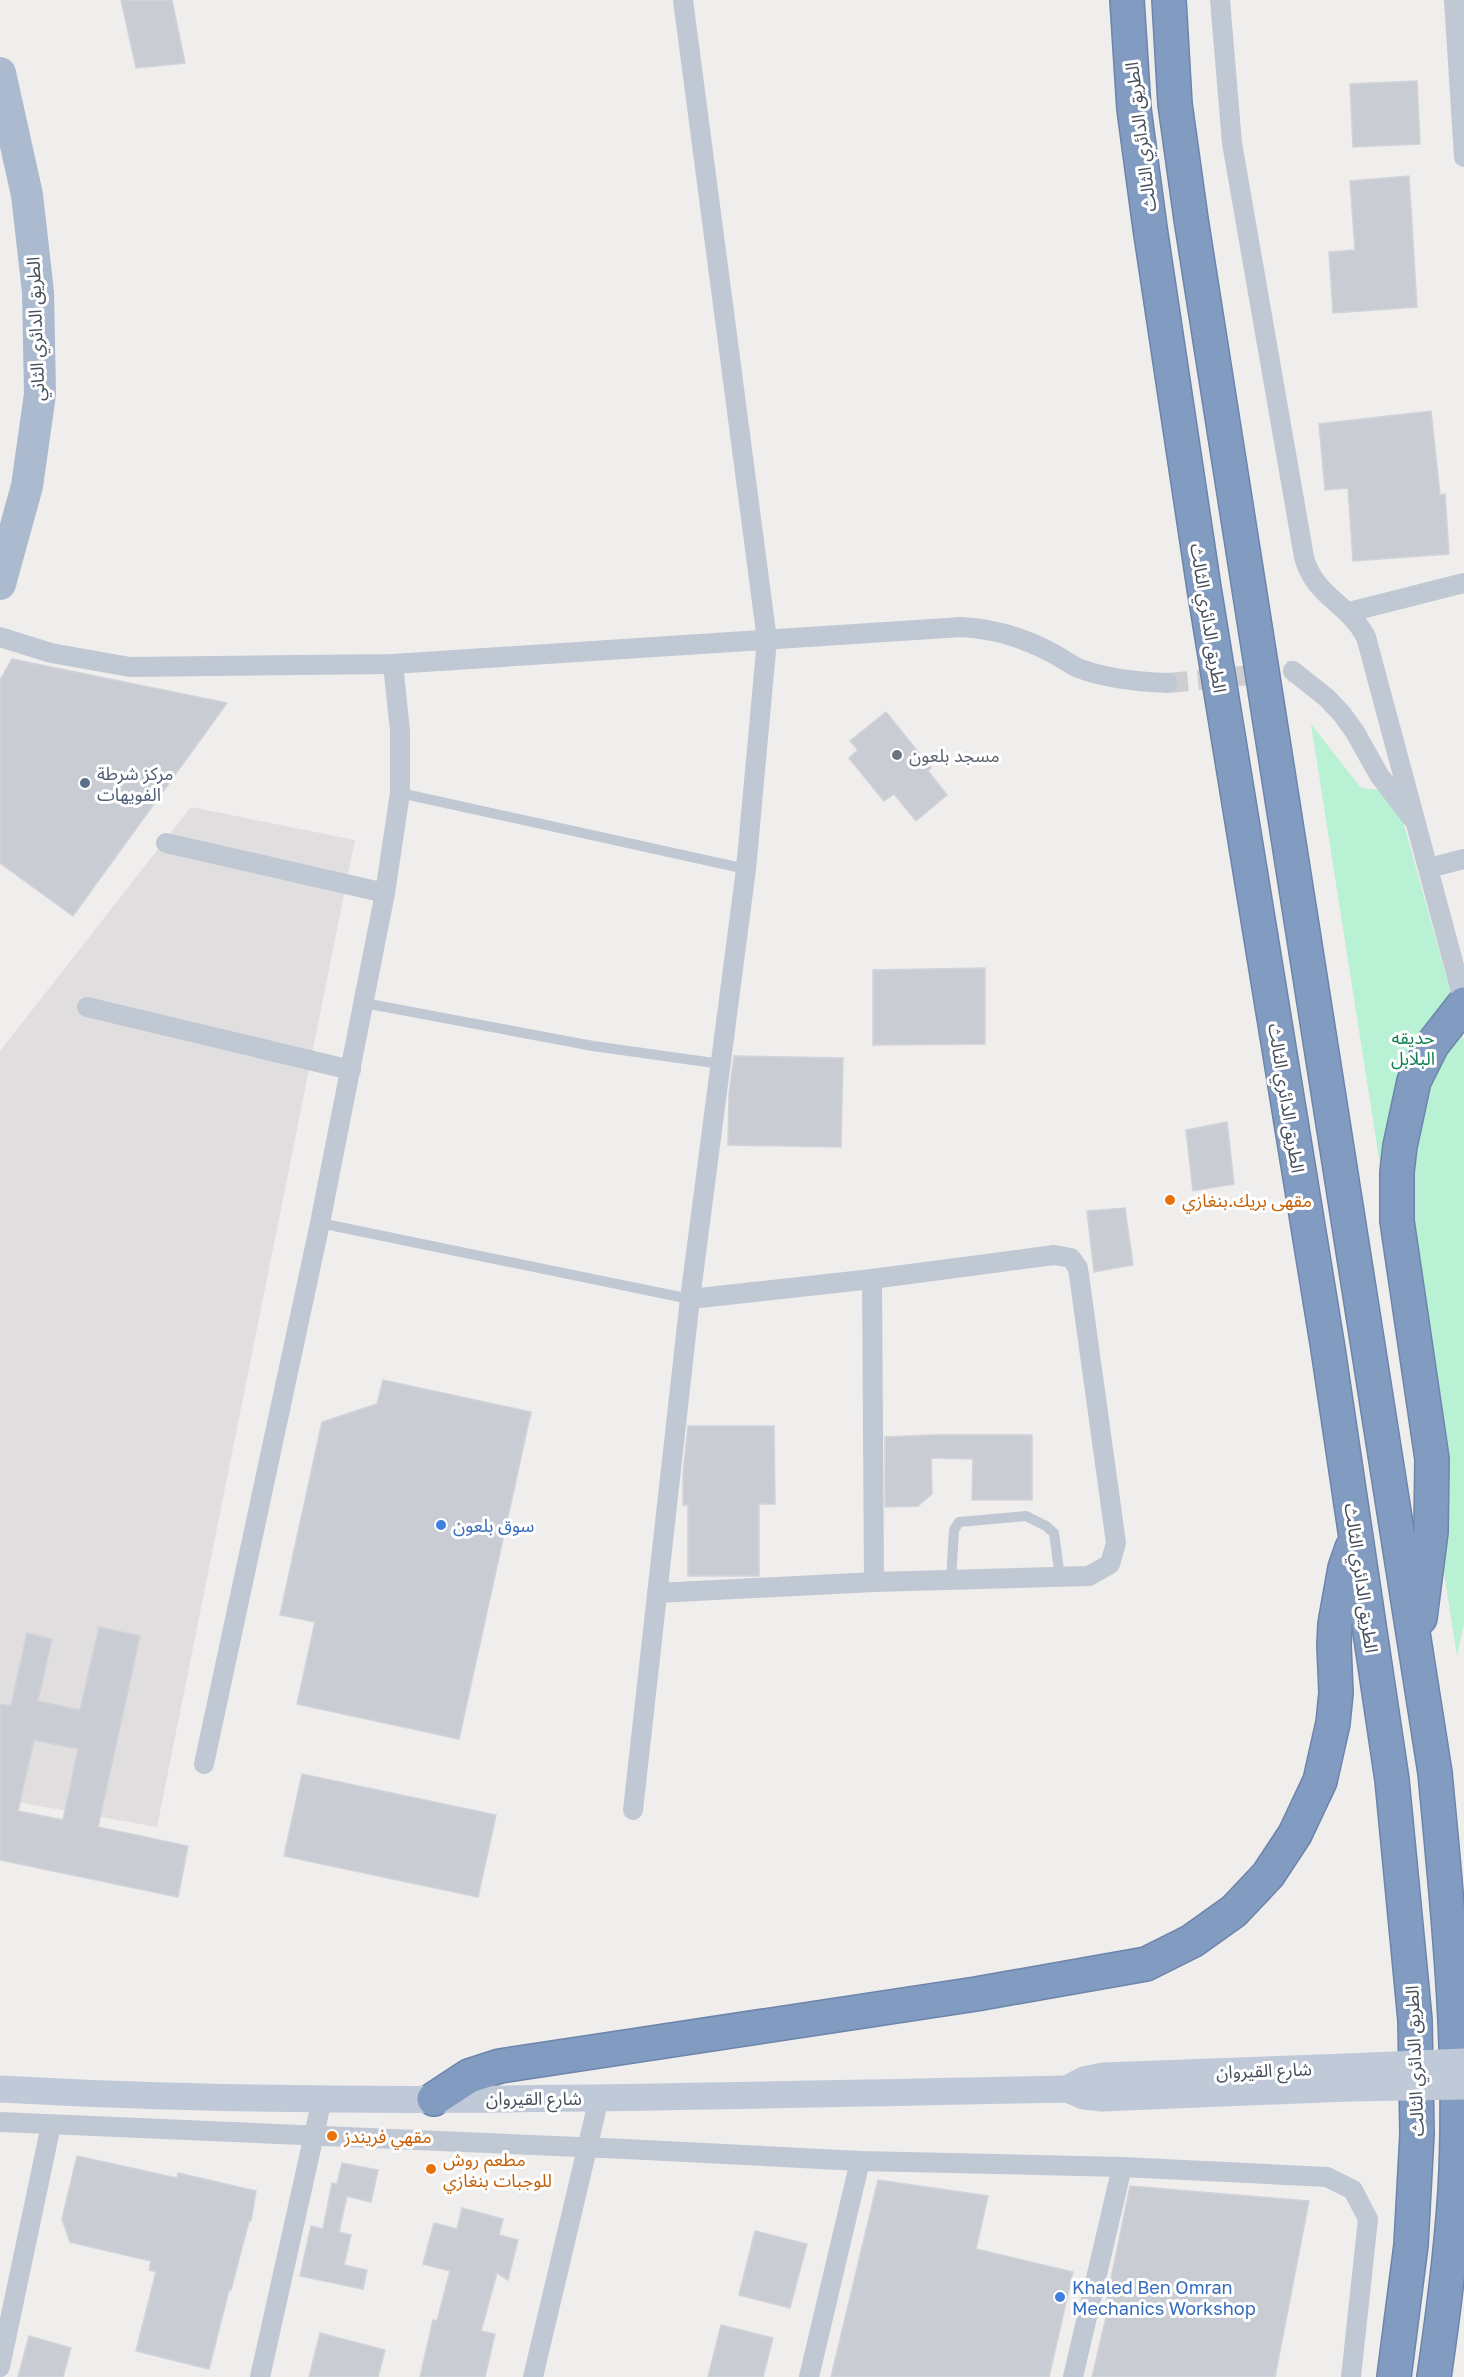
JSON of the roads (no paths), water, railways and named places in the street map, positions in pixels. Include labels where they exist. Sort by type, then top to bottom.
[{"type":"highway","name":"الطريق الدائري الثالث","points":[[1127,0],[1134,109],[1152,239],[1206,600],[1326,1337],[1392,1780],[1415,2020],[1417,2134],[1411,2245],[1394,2377]]},
{"type":"highway","points":[[1169,0],[1175,104],[1191,219],[1435,1773],[1450,1930],[1455,2016],[1455,2190],[1450,2251],[1434,2377]]},
{"type":"highway","points":[[1415,1643],[1428,1569],[1432,1460],[1397,1221],[1397,1172],[1401,1138],[1414,1081],[1432,1045],[1464,1004]]},
{"type":"highway","points":[[434,2099],[469,2076],[500,2066],[976,1994],[1146,1964],[1192,1941],[1234,1911],[1268,1875],[1295,1834],[1320,1781],[1333,1723],[1336,1693],[1335,1624],[1346,1568],[1356,1535]]},
{"type":"main road","name":"الطريق الدائري الثاني","points":[[0,73],[27,195],[38,292],[40,394],[27,486],[0,584]]},
{"type":"main road","name":"شارع القيروان","points":[[0,2089],[322,2099],[434,2099],[1067,2089],[1084,2096],[1102,2097],[1347,2078],[1464,2062]]},
{"type":"main road","name":"شارع القيروان","points":[[1347,2078],[1464,2086]]},
{"type":"street","points":[[633,1810],[690,1299],[746,869],[767,640],[682,0]]},
{"type":"street","points":[[1220,0],[1232,143],[1304,557],[1310,575],[1316,584],[1349,612],[1359,624],[1370,650],[1464,1004]]},
{"type":"street","points":[[1454,0],[1464,157]]},
{"type":"street","points":[[1349,612],[1464,583]]},
{"type":"street","points":[[0,637],[51,653],[130,667],[393,664],[962,627],[986,628],[1033,644],[1076,667],[1098,674],[1133,681],[1168,682]]},
{"type":"street","points":[[204,1764],[320,1223],[385,892],[400,794],[400,731],[393,664]]},
{"type":"street","points":[[1293,671],[1328,698],[1342,714],[1379,775],[1418,827]]},
{"type":"street","points":[[166,843],[385,892]]},
{"type":"street","points":[[1429,868],[1464,859]]},
{"type":"street","points":[[87,1007],[351,1070]]},
{"type":"street","points":[[657,1593],[874,1582],[1089,1576],[1110,1564],[1116,1543],[1078,1269],[1071,1258],[1054,1255],[872,1279],[690,1299]]},
{"type":"street","points":[[872,1279],[874,1582]]},
{"type":"street","points":[[533,2377],[599,2098]]},
{"type":"street","points":[[260,2377],[322,2099]]},
{"type":"street","points":[[0,2122],[860,2161],[1122,2167],[1327,2177],[1353,2190],[1368,2219],[1351,2377]]},
{"type":"street","points":[[0,2367],[51,2125]]},
{"type":"street","points":[[809,2377],[860,2161]]},
{"type":"street","points":[[1073,2377],[1122,2167]]},
{"type":"lane","points":[[400,794],[746,869]]},
{"type":"lane","points":[[364,1003],[593,1046],[721,1065]]},
{"type":"lane","points":[[320,1223],[690,1299]]},
{"type":"lane","points":[[951,1580],[954,1530],[959,1522],[1026,1516],[1046,1526],[1054,1533],[1060,1576]]},
{"type":"tunnel","points":[[1168,683],[1293,671]]},
{"type":"place","name":"مسجد بلعون","points":[[897,755]]},
{"type":"place","name":"مركز شرطة الفويهات","points":[[85,783]]},
{"type":"place","name":"مقهى بريك.بنغازي","points":[[1170,1200]]},
{"type":"place","name":"سوق بلعون","points":[[441,1525]]},
{"type":"place","name":"مقهي فريندز","points":[[332,2136]]},
{"type":"place","name":"مطعم روش للوجبات بنغازي","points":[[431,2169]]},
{"type":"place","name":"Khaled Ben Omran Mechanics Workshop","points":[[1060,2297]]},
{"type":"park label","name":"حديقه البلابل","points":[[1413,1047]]}]
